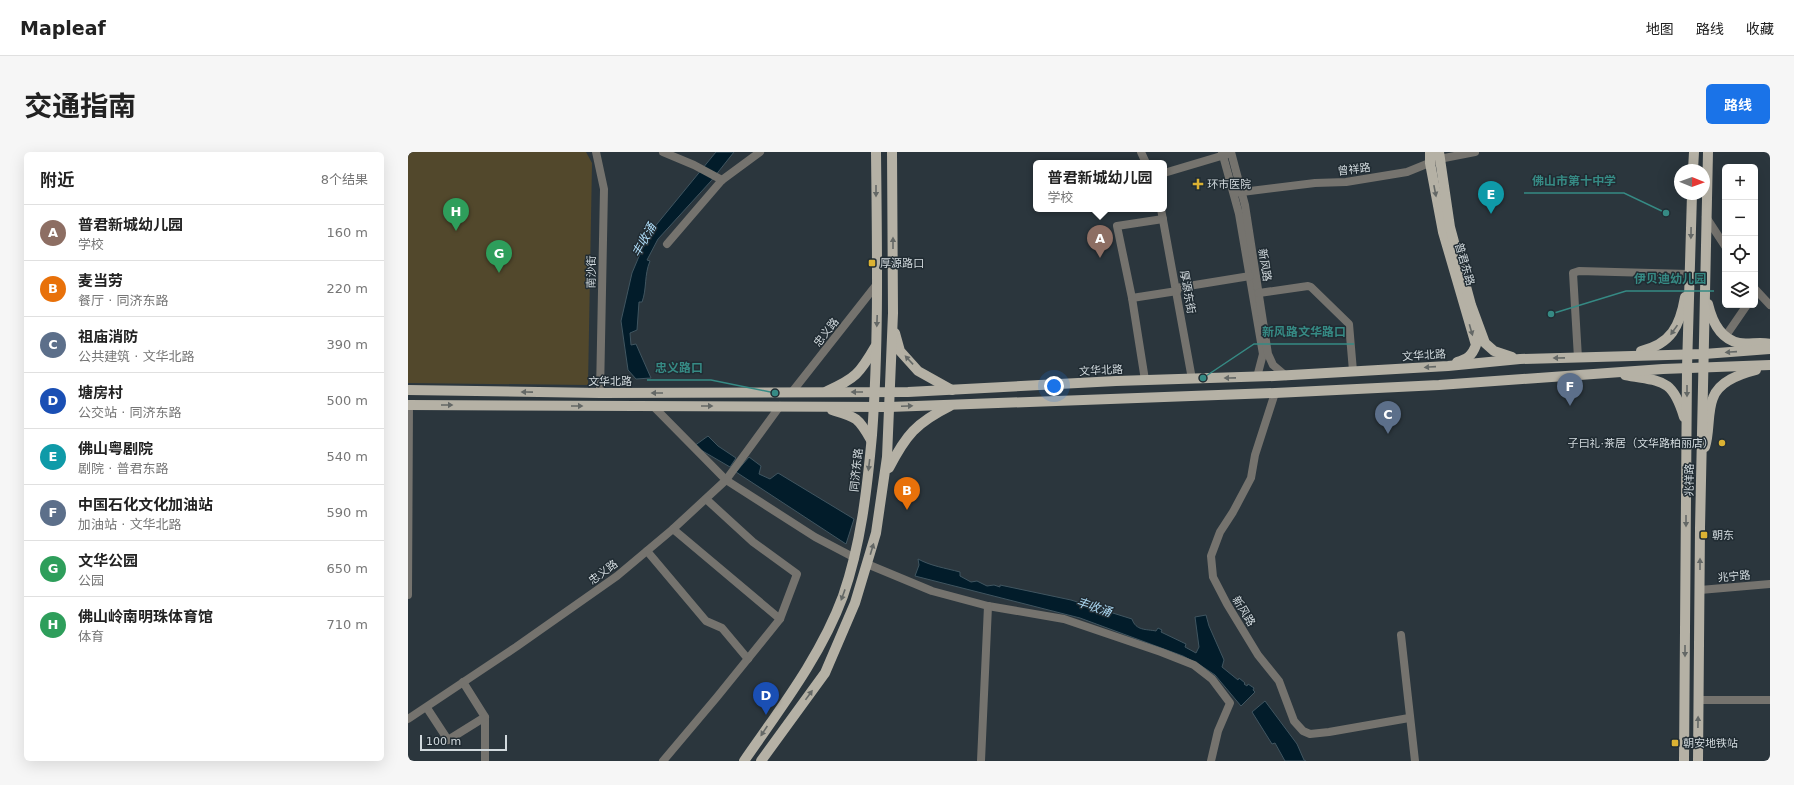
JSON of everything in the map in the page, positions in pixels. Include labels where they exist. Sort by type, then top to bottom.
[{"type":"main road","name":"同济东路","points":[[744,761],[811,664],[842,597],[855,558],[861,533],[875,392],[877,284],[876,152]]},
{"type":"main road","points":[[761,761],[824,673],[855,603],[876,533],[887,457],[890,392],[892,324],[892,152]]},
{"type":"main road","name":"普君东路","points":[[1430,152],[1436,158],[1450,227],[1481,344]]},
{"type":"main road","points":[[1693,164],[1694,152]]},
{"type":"main road","name":"兆祥路","points":[[1698,761],[1701,461],[1708,152]]},
{"type":"main road","name":"兆祥路","points":[[1684,761],[1686,426],[1692,200]]},
{"type":"main road","points":[[1616,357],[1653,348],[1668,339],[1679,324],[1689,270]]},
{"type":"main road","points":[[1705,279],[1709,306],[1712,317],[1718,329],[1725,336],[1740,343],[1763,342],[1770,344]]},
{"type":"main road","points":[[892,324],[900,350],[918,370],[952,390]]},
{"type":"main road","points":[[1448,366],[1468,358],[1481,344],[1494,351],[1520,359]]},
{"type":"main road","points":[[822,392],[847,382],[863,368],[876,345]]},
{"type":"main road","name":"文华北路","points":[[408,390],[600,393],[890,392],[1145,380],[1286,376],[1448,366],[1520,359],[1704,354],[1770,349]]},
{"type":"main road","points":[[409,405],[889,407],[1275,393],[1439,385],[1613,372],[1770,366]]},
{"type":"main road","points":[[1701,461],[1709,435],[1713,397],[1722,385],[1738,375],[1770,366]]},
{"type":"main road","points":[[1613,372],[1659,380],[1668,386],[1678,399],[1686,426]]},
{"type":"main road","points":[[884,477],[899,448],[913,429],[929,417],[954,404]]},
{"type":"main road","points":[[822,407],[851,416],[862,423],[871,440]]},
{"type":"street","name":"南沙街","points":[[596,152],[604,189],[600,393]]},
{"type":"street","points":[[663,152],[694,165],[722,180]]},
{"type":"street","points":[[667,244],[722,180],[760,152]]},
{"type":"street","name":"曾祥路","points":[[1238,193],[1314,183],[1346,182],[1407,172],[1436,158],[1475,152]]},
{"type":"street","points":[[1167,172],[1227,153]]},
{"type":"street","name":"新风路","points":[[1227,153],[1238,193],[1259,293],[1268,354],[1274,365],[1286,376]]},
{"type":"street","name":"新风路","points":[[1238,193],[1239,214],[1263,354],[1257,377]]},
{"type":"street","name":"厚源东街","points":[[1162,212],[1192,379]]},
{"type":"street","points":[[1706,217],[1722,241]]},
{"type":"street","points":[[1145,380],[1132,298],[1117,226],[1163,219]]},
{"type":"street","points":[[1578,358],[1573,273],[1578,271],[1689,270]]},
{"type":"street","points":[[1132,298],[1250,276]]},
{"type":"street","name":"忠义路","points":[[792,392],[877,284]]},
{"type":"street","points":[[1259,293],[1311,286],[1349,324],[1353,372]]},
{"type":"street","points":[[1758,292],[1770,305]]},
{"type":"street","points":[[1725,336],[1745,308]]},
{"type":"street","name":"新风路","points":[[1275,393],[1255,455],[1251,478],[1233,512],[1220,532],[1211,556],[1213,577],[1227,604],[1258,655],[1279,681],[1294,721],[1303,731],[1310,734],[1329,732],[1409,718]]},
{"type":"street","points":[[408,595],[409,405]]},
{"type":"street","points":[[653,406],[727,479],[815,537],[855,558]]},
{"type":"street","name":"忠义路","points":[[408,719],[427,708],[616,576],[674,529],[727,479],[780,406]]},
{"type":"street","points":[[663,761],[780,619],[797,574],[753,542],[706,499]]},
{"type":"street","points":[[674,529],[780,619]]},
{"type":"street","points":[[647,551],[706,621],[722,628],[748,659]]},
{"type":"street","points":[[867,564],[932,591],[988,606],[1064,619],[1161,652],[1194,665],[1212,679],[1230,703],[1218,731],[1211,761]]},
{"type":"street","name":"兆宁路","points":[[1700,590],[1770,584]]},
{"type":"street","points":[[981,761],[988,606]]},
{"type":"street","points":[[1401,635],[1409,718],[1415,761]]},
{"type":"street","points":[[464,682],[485,717],[485,761]]},
{"type":"street","points":[[1699,700],[1770,700]]},
{"type":"street","points":[[427,708],[448,740],[485,717]]},
{"type":"shaded area","points":[[408,152],[586,152],[592,163],[588,385],[408,383]]},
{"type":"water","points":[[716,152],[734,152],[711,181],[658,239],[647,260],[650,261],[647,271],[644,297],[642,302],[639,302],[637,330],[630,333],[631,345],[636,344],[651,378],[636,379],[628,370],[621,321],[632,273],[648,235]]},
{"type":"water","points":[[708,436],[718,446],[736,458],[730,467],[694,446]]},
{"type":"water","points":[[749,457],[761,466],[759,474],[770,479],[778,473],[854,519],[846,544],[736,472]]},
{"type":"water","points":[[918,559],[933,565],[960,572],[960,576],[971,582],[977,581],[987,586],[994,585],[1000,587],[1000,585],[1071,600],[1132,619],[1139,628],[1156,631],[1158,628],[1162,630],[1161,632],[1186,644],[1185,647],[1196,653],[1199,647],[1195,617],[1206,615],[1209,626],[1224,660],[1222,667],[1238,680],[1239,678],[1247,686],[1248,684],[1254,688],[1253,690],[1255,692],[1241,706],[1215,675],[1183,656],[1080,618],[915,576],[919,565]]},
{"type":"water","points":[[1265,701],[1297,744],[1304,760],[1306,761],[1285,761],[1275,743],[1272,744],[1252,712]]},
{"type":"place","name":"环市医院","points":[[1198,184]]},
{"type":"place","name":"佛山市第十中学","points":[[1666,213]]},
{"type":"place","name":"佛山粤剧院","points":[[1491,214]]},
{"type":"place","name":"佛山岭南明珠体育馆","points":[[456,231]]},
{"type":"place","name":"普君新城幼儿园","points":[[1100,258]]},
{"type":"place","name":"厚源路口","points":[[872,263]]},
{"type":"place","name":"文华公园","points":[[499,273]]},
{"type":"place","name":"伊贝迪幼儿园","points":[[1551,314]]},
{"type":"place","name":"新风路文华路口","points":[[1203,378]]},
{"type":"place","name":"忠义路口","points":[[775,393]]},
{"type":"place","name":"中国石化文化加油站","points":[[1570,406]]},
{"type":"place","name":"祖庙消防","points":[[1388,434]]},
{"type":"place","name":"子曰礼·茶居（文华路柏丽店）","points":[[1722,443]]},
{"type":"place","name":"麦当劳","points":[[907,510]]},
{"type":"place","name":"朝东","points":[[1704,535]]},
{"type":"place","name":"塘房村","points":[[766,715]]},
{"type":"place","name":"朝安地铁站","points":[[1675,743]]},
{"type":"water label","name":"丰收涌","points":[[644,240]]},
{"type":"water label","name":"丰收涌","points":[[1094,607]]}]
